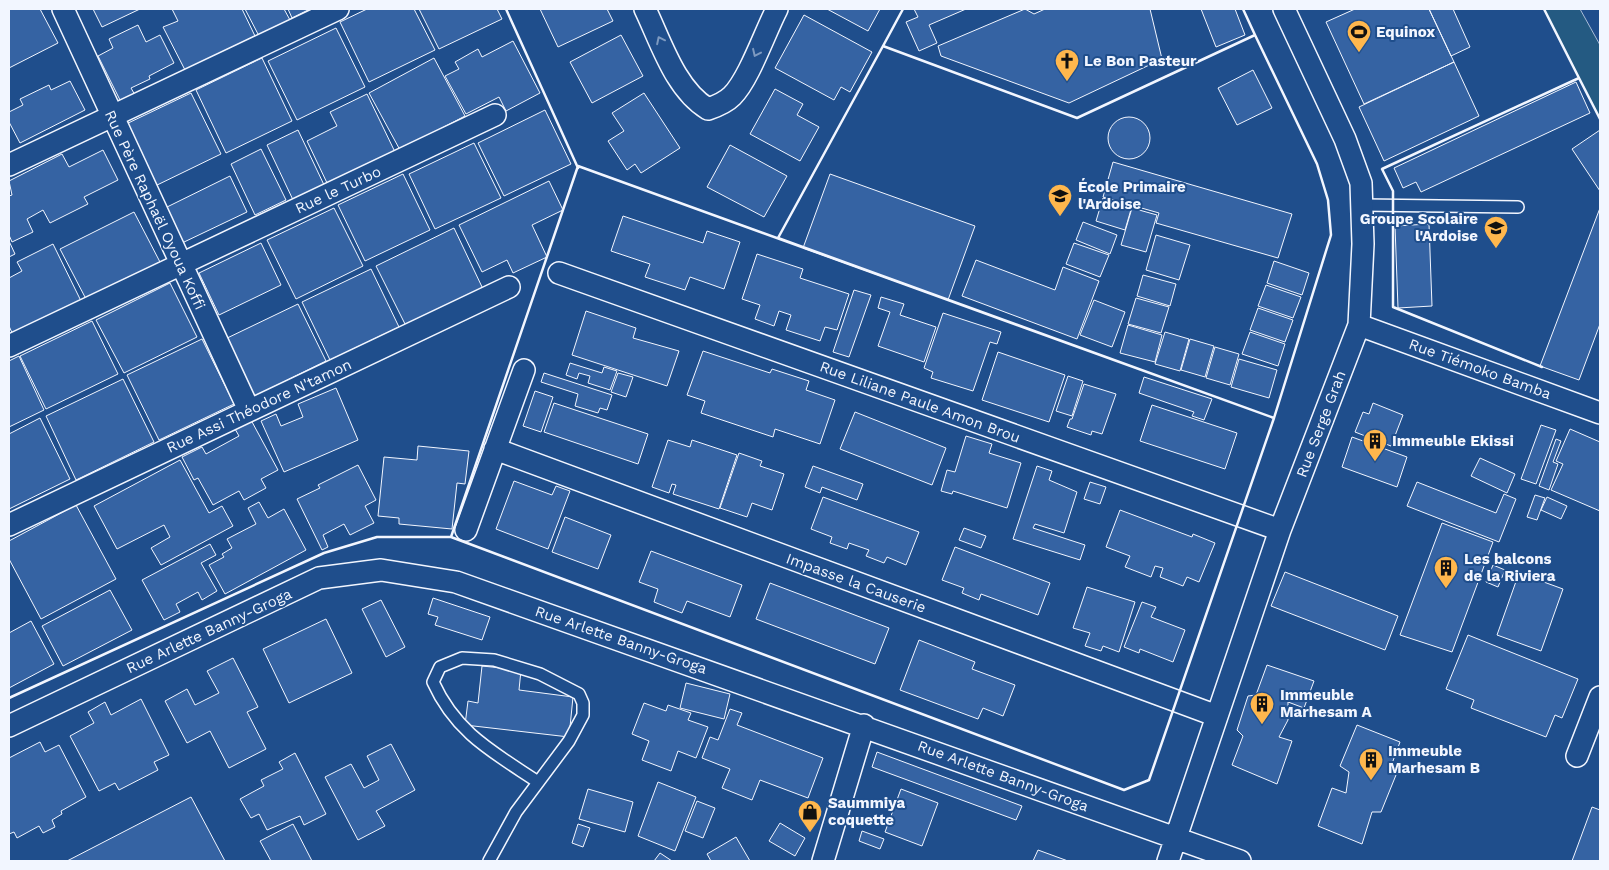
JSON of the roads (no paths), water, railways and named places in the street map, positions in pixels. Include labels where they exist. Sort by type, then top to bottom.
[{"type":"street","name":"Rue Père Raphaël Oyoua Koffi","points":[[63,9],[249,410]]},
{"type":"street","points":[[9,165],[338,9]]},
{"type":"street","points":[[645,9],[679,78],[695,101],[708,109],[720,105],[733,96],[777,9]]},
{"type":"street","name":"Rue Serge Grah","points":[[1168,861],[1280,530],[1359,325],[1364,205],[1361,183],[1345,139],[1284,9]]},
{"type":"street","name":"Rue le Turbo","points":[[9,346],[495,115]]},
{"type":"street","name":"Rue Liliane Paule Amon Brou","points":[[559,273],[1280,530]]},
{"type":"street","name":"Rue Assi Théodore N'tamon","points":[[9,525],[509,287]]},
{"type":"street","name":"Rue Tiémoko Bamba","points":[[1359,325],[1600,413]]},
{"type":"street","points":[[466,530],[524,370]]},
{"type":"street","name":"Impasse la Causerie","points":[[495,449],[1216,716]]},
{"type":"street","name":"Rue Arlette Banny-Groga","points":[[9,726],[320,578],[381,570],[456,582],[864,725],[1240,861]]},
{"type":"street","points":[[1577,756],[1600,697]]},
{"type":"street","points":[[823,861],[864,725]]},
{"type":"lane","points":[[1364,205],[1518,207]]},
{"type":"lane","points":[[489,861],[516,812],[569,741],[583,715],[583,703],[579,694],[540,674],[494,660],[462,658],[440,667],[434,682],[442,701],[459,724],[495,753],[538,782]]},
{"type":"place","name":"Equinox","points":[[1359,53]]},
{"type":"place","name":"Le Bon Pasteur","points":[[1067,82]]},
{"type":"place","name":"École Primaire l'Ardoise","points":[[1060,217]]},
{"type":"place","name":"Groupe Scolaire l'Ardoise","points":[[1496,249]]},
{"type":"place","name":"Immeuble Ekissi","points":[[1375,462]]},
{"type":"place","name":"Les balcons de la Riviera","points":[[1446,589]]},
{"type":"place","name":"Immeuble Marhesam A","points":[[1262,725]]},
{"type":"place","name":"Immeuble Marhesam B","points":[[1371,781]]},
{"type":"place","name":"Saummiya coquette","points":[[810,833]]}]
